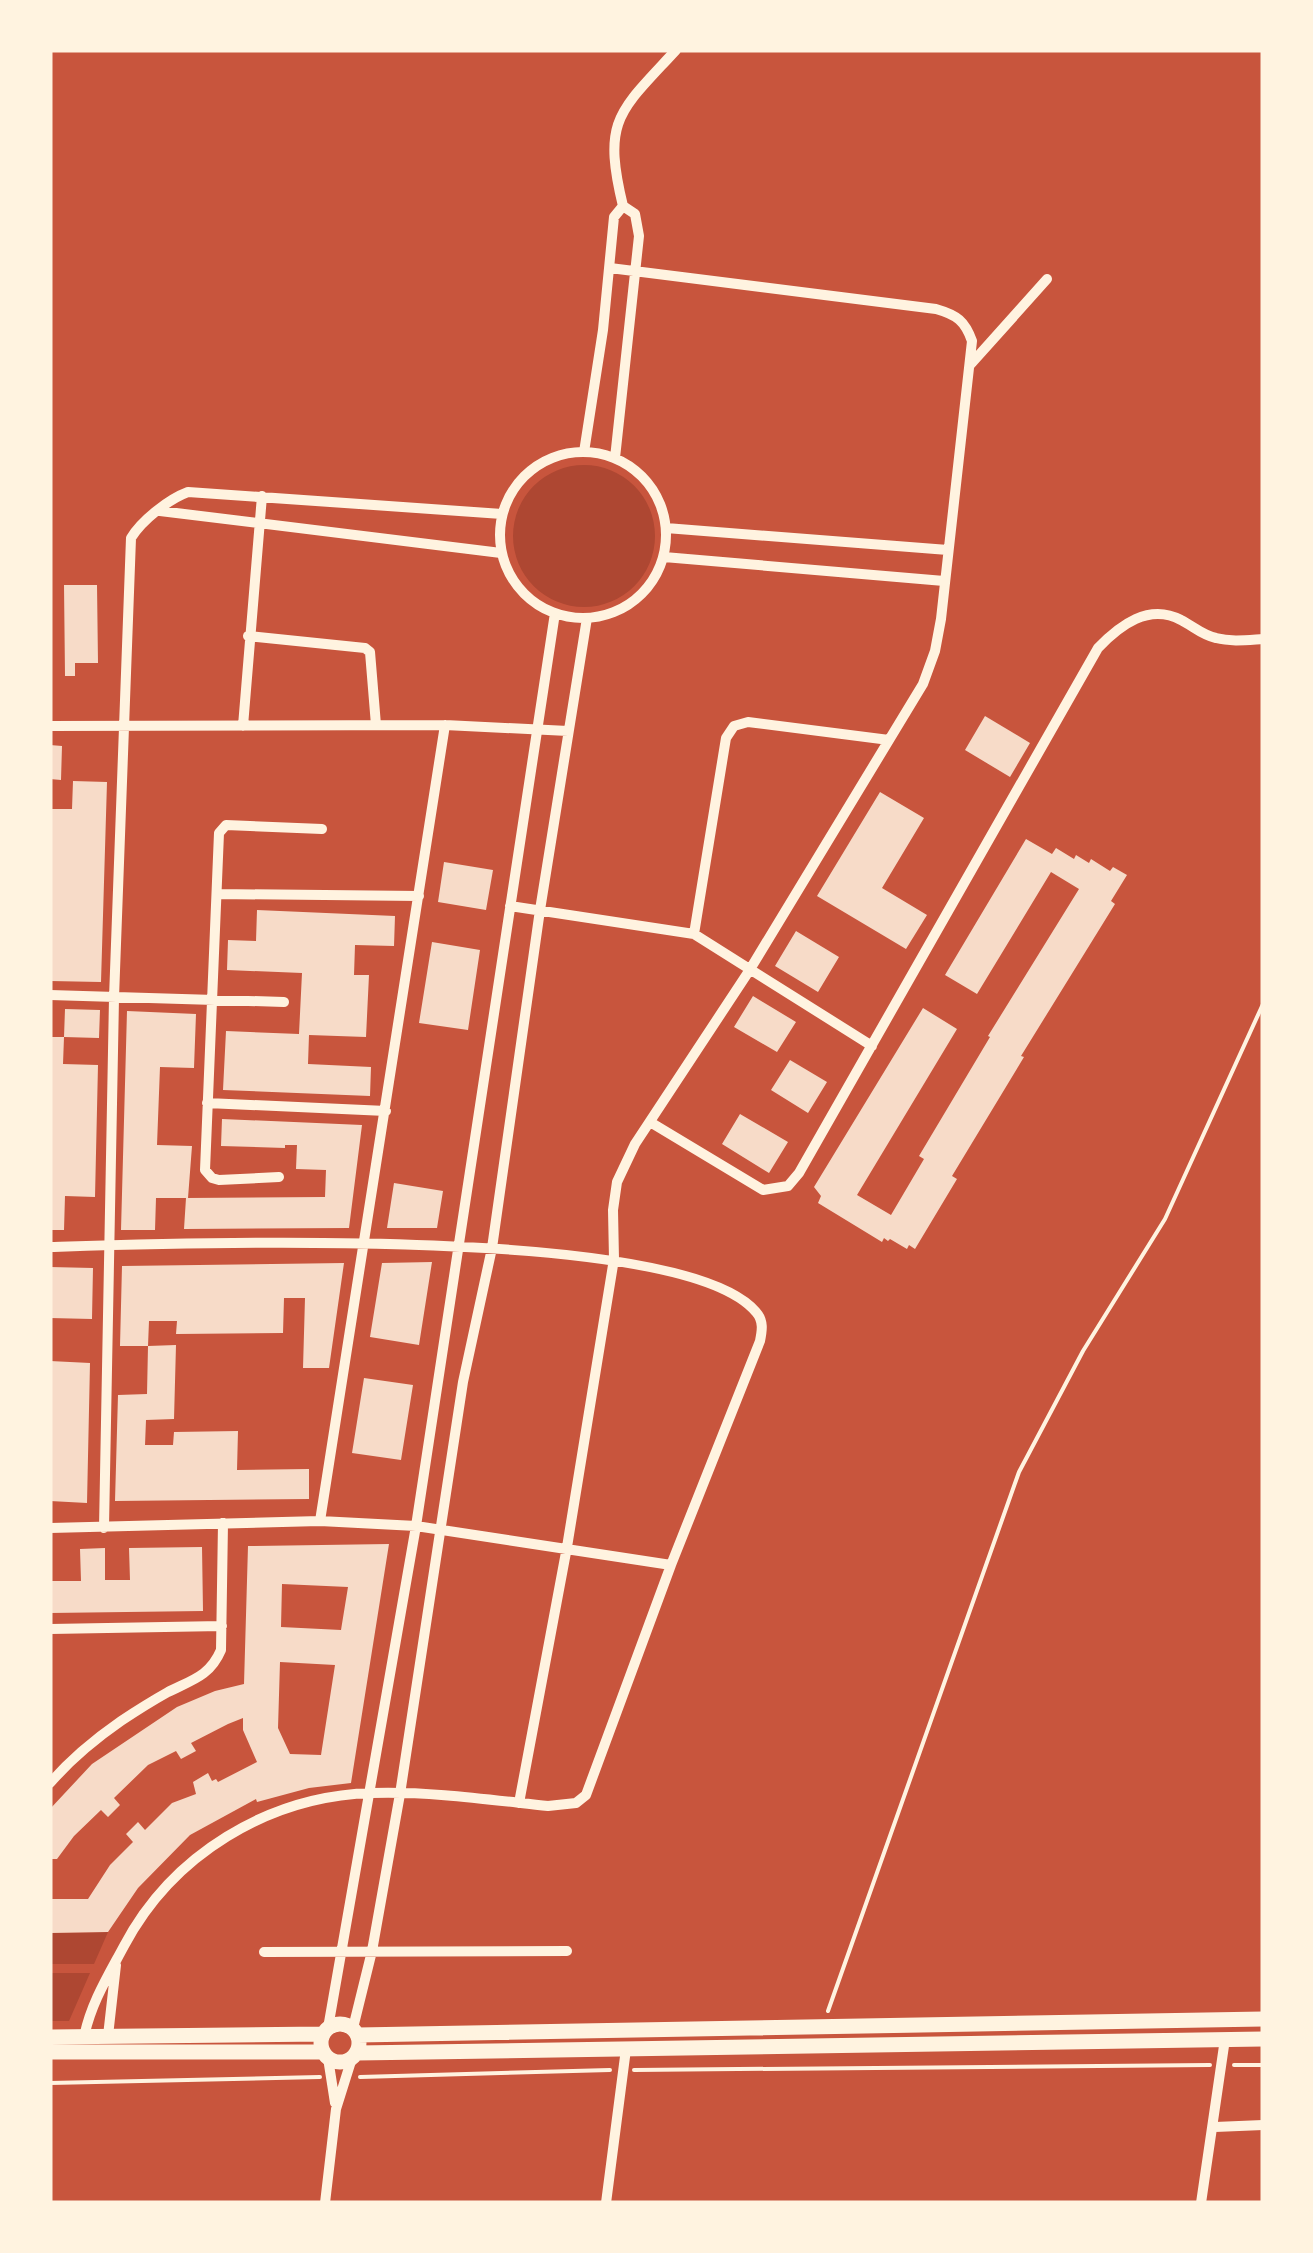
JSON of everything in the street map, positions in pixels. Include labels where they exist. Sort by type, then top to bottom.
[{"type":"main road","points":[[50,2052],[326,2043],[345,2024],[356,2032],[1263,2019]]},
{"type":"main road","points":[[355,2056],[356,2032]]},
{"type":"main road","points":[[50,2037],[326,2043],[344,2062],[355,2056],[1263,2038]]},
{"type":"street","points":[[615,458],[638,223],[635,214],[623,206],[613,156],[618,123],[633,97],[676,50]]},
{"type":"street","points":[[584,452],[614,217],[623,206]]},
{"type":"street","points":[[519,1803],[567,1547],[614,1259],[613,1210],[618,1182],[635,1144],[750,971],[923,684],[935,651],[972,341],[966,323],[953,314],[610,268]]},
{"type":"street","points":[[969,366],[1048,279]]},
{"type":"street","points":[[584,452],[615,458],[633,468],[654,490],[666,528],[664,557],[655,578],[640,596],[610,614],[588,618],[554,613],[517,586],[501,553],[502,514],[509,496],[528,472],[554,457],[584,452]]},
{"type":"street","points":[[104,1528],[114,998],[131,538],[136,529],[173,499],[188,492],[502,514]]},
{"type":"street","points":[[243,726],[262,496]]},
{"type":"street","points":[[160,512],[501,553]]},
{"type":"street","points":[[666,528],[948,550]]},
{"type":"street","points":[[664,557],[944,582]]},
{"type":"street","points":[[650,1122],[764,1190],[788,1186],[799,1173],[1098,648],[1114,631],[1140,616],[1161,612],[1213,638],[1263,639]]},
{"type":"street","points":[[336,2109],[326,2043],[416,1526],[554,613]]},
{"type":"street","points":[[356,2032],[400,1794],[463,1382],[492,1248],[540,910],[588,618]]},
{"type":"street","points":[[248,636],[370,652],[376,725]]},
{"type":"street","points":[[694,934],[726,738],[734,726],[748,722],[889,740]]},
{"type":"street","points":[[50,726],[376,725],[568,731]]},
{"type":"street","points":[[320,1521],[446,726]]},
{"type":"street","points":[[280,1177],[219,1180],[207,1174],[210,1000],[221,828],[322,829]]},
{"type":"street","points":[[216,894],[420,896]]},
{"type":"street","points":[[510,906],[694,934],[872,1046]]},
{"type":"street","points":[[50,995],[284,1002]]},
{"type":"street","points":[[207,1103],[386,1111]]},
{"type":"street","points":[[50,1247],[365,1244],[492,1248],[614,1259],[698,1280],[757,1312],[763,1326],[586,1795],[576,1804],[565,1806],[370,1792],[304,1804],[262,1817],[229,1833],[164,1887],[137,1921],[93,2002],[84,2037]]},
{"type":"street","points":[[50,1528],[320,1521],[416,1526],[671,1565]]},
{"type":"street","points":[[50,1783],[80,1751],[169,1692],[200,1678],[215,1664],[221,1650],[223,1523]]},
{"type":"street","points":[[50,1629],[222,1626]]},
{"type":"street","points":[[264,1952],[567,1951]]},
{"type":"street","points":[[108,2036],[117,1959]]},
{"type":"street","points":[[1201,2203],[1225,2039]]},
{"type":"street","points":[[606,2203],[626,2049]]},
{"type":"street","points":[[325,2203],[336,2109],[355,2056]]},
{"type":"street","points":[[1215,2127],[1263,2125]]},
{"type":"path","points":[[822,2026],[1018,1472],[1082,1351],[1164,1219],[1263,1004]]},
{"type":"path","points":[[346,2077],[624,2070],[1263,2065]]},
{"type":"path","points":[[50,2083],[331,2077]]},
{"type":"shaded area","points":[[584,465],[611,470],[634,486],[650,509],[655,536],[650,563],[634,586],[611,602],[584,607],[557,602],[534,586],[518,563],[513,536],[518,509],[534,486],[557,470]]},
{"type":"shaded area","points":[[108,1932],[94,1964],[50,1964],[50,1933]]},
{"type":"shaded area","points":[[50,1973],[90,1973],[69,2021],[50,2021]]},
{"type":"building","points":[[64,585],[97,585],[98,663],[75,663],[75,676],[65,676]]},
{"type":"building","points":[[985,716],[1030,743],[1010,777],[965,750]]},
{"type":"building","points":[[50,745],[62,746],[61,780],[50,779]]},
{"type":"building","points":[[73,781],[107,782],[101,982],[50,981],[50,809],[72,809]]},
{"type":"building","points":[[880,792],[924,818],[882,888],[927,915],[906,949],[817,896]]},
{"type":"building","points":[[1026,839],[1052,854],[1056,848],[1074,859],[1076,855],[1089,863],[1091,859],[1110,871],[1113,867],[1127,875],[1111,901],[1115,904],[1021,1056],[1024,1057],[952,1176],[957,1179],[915,1249],[890,1239],[884,1238],[882,1242],[818,1203],[821,1196],[814,1187],[923,1008],[957,1029],[857,1195],[891,1215],[924,1159],[919,1156],[988,1036],[1079,889],[1051,872],[977,994],[945,975]]},
{"type":"building","points":[[444,862],[493,870],[486,910],[438,902]]},
{"type":"building","points":[[257,910],[395,916],[394,946],[355,945],[354,975],[369,975],[366,1037],[309,1035],[308,1064],[371,1067],[370,1096],[223,1090],[226,1031],[299,1034],[302,973],[227,970],[228,940],[256,941]]},
{"type":"building","points":[[796,931],[839,957],[818,992],[775,966]]},
{"type":"building","points":[[432,942],[480,950],[468,1030],[419,1023]]},
{"type":"building","points":[[753,996],[796,1022],[777,1052],[734,1027]]},
{"type":"building","points":[[65,1009],[100,1010],[99,1038],[64,1037]]},
{"type":"building","points":[[127,1011],[196,1014],[194,1068],[160,1067],[157,1145],[192,1146],[188,1198],[156,1198],[155,1230],[121,1230]]},
{"type":"building","points":[[50,1037],[64,1037],[63,1064],[98,1065],[95,1197],[65,1196],[64,1230],[50,1230]]},
{"type":"building","points":[[790,1060],[827,1082],[808,1113],[771,1090]]},
{"type":"building","points":[[740,1114],[788,1142],[769,1173],[722,1144]]},
{"type":"building","points":[[222,1119],[362,1125],[349,1228],[184,1229],[186,1198],[325,1197],[326,1170],[296,1169],[297,1145],[221,1146]]},
{"type":"building","points":[[394,1183],[443,1191],[437,1228],[387,1228]]},
{"type":"building","points":[[432,1262],[419,1345],[370,1337],[382,1263]]},
{"type":"building","points":[[344,1263],[329,1368],[303,1368],[305,1298],[284,1298],[283,1333],[176,1334],[177,1321],[149,1321],[148,1346],[120,1346],[122,1266]]},
{"type":"building","points":[[50,1267],[93,1268],[92,1319],[50,1318]]},
{"type":"building","points":[[176,1345],[174,1419],[146,1420],[145,1445],[173,1445],[174,1432],[238,1431],[237,1470],[309,1469],[309,1499],[115,1501],[118,1395],[147,1394],[148,1346]]},
{"type":"building","points":[[50,1361],[90,1363],[87,1503],[50,1501]]},
{"type":"building","points":[[364,1378],[413,1385],[401,1460],[352,1453]]},
{"type":"building","points":[[389,1544],[351,1783],[309,1788],[257,1802],[256,1799],[190,1835],[138,1888],[108,1932],[50,1933],[50,1899],[88,1899],[110,1865],[133,1842],[126,1834],[138,1822],[145,1830],[172,1803],[196,1794],[193,1782],[208,1773],[212,1781],[218,1782],[257,1762],[243,1730],[243,1718],[228,1724],[191,1743],[196,1751],[181,1759],[176,1751],[148,1765],[114,1798],[120,1805],[108,1817],[101,1810],[57,1859],[50,1859],[50,1809],[92,1764],[177,1707],[244,1684],[248,1546]],"holes":[[[282,1584],[348,1587],[341,1630],[281,1627]],[[280,1662],[335,1665],[321,1755],[290,1754],[278,1728]]]},
{"type":"building","points":[[202,1547],[203,1611],[50,1613],[50,1581],[81,1581],[80,1549],[105,1548],[105,1580],[130,1580],[129,1548]]}]
